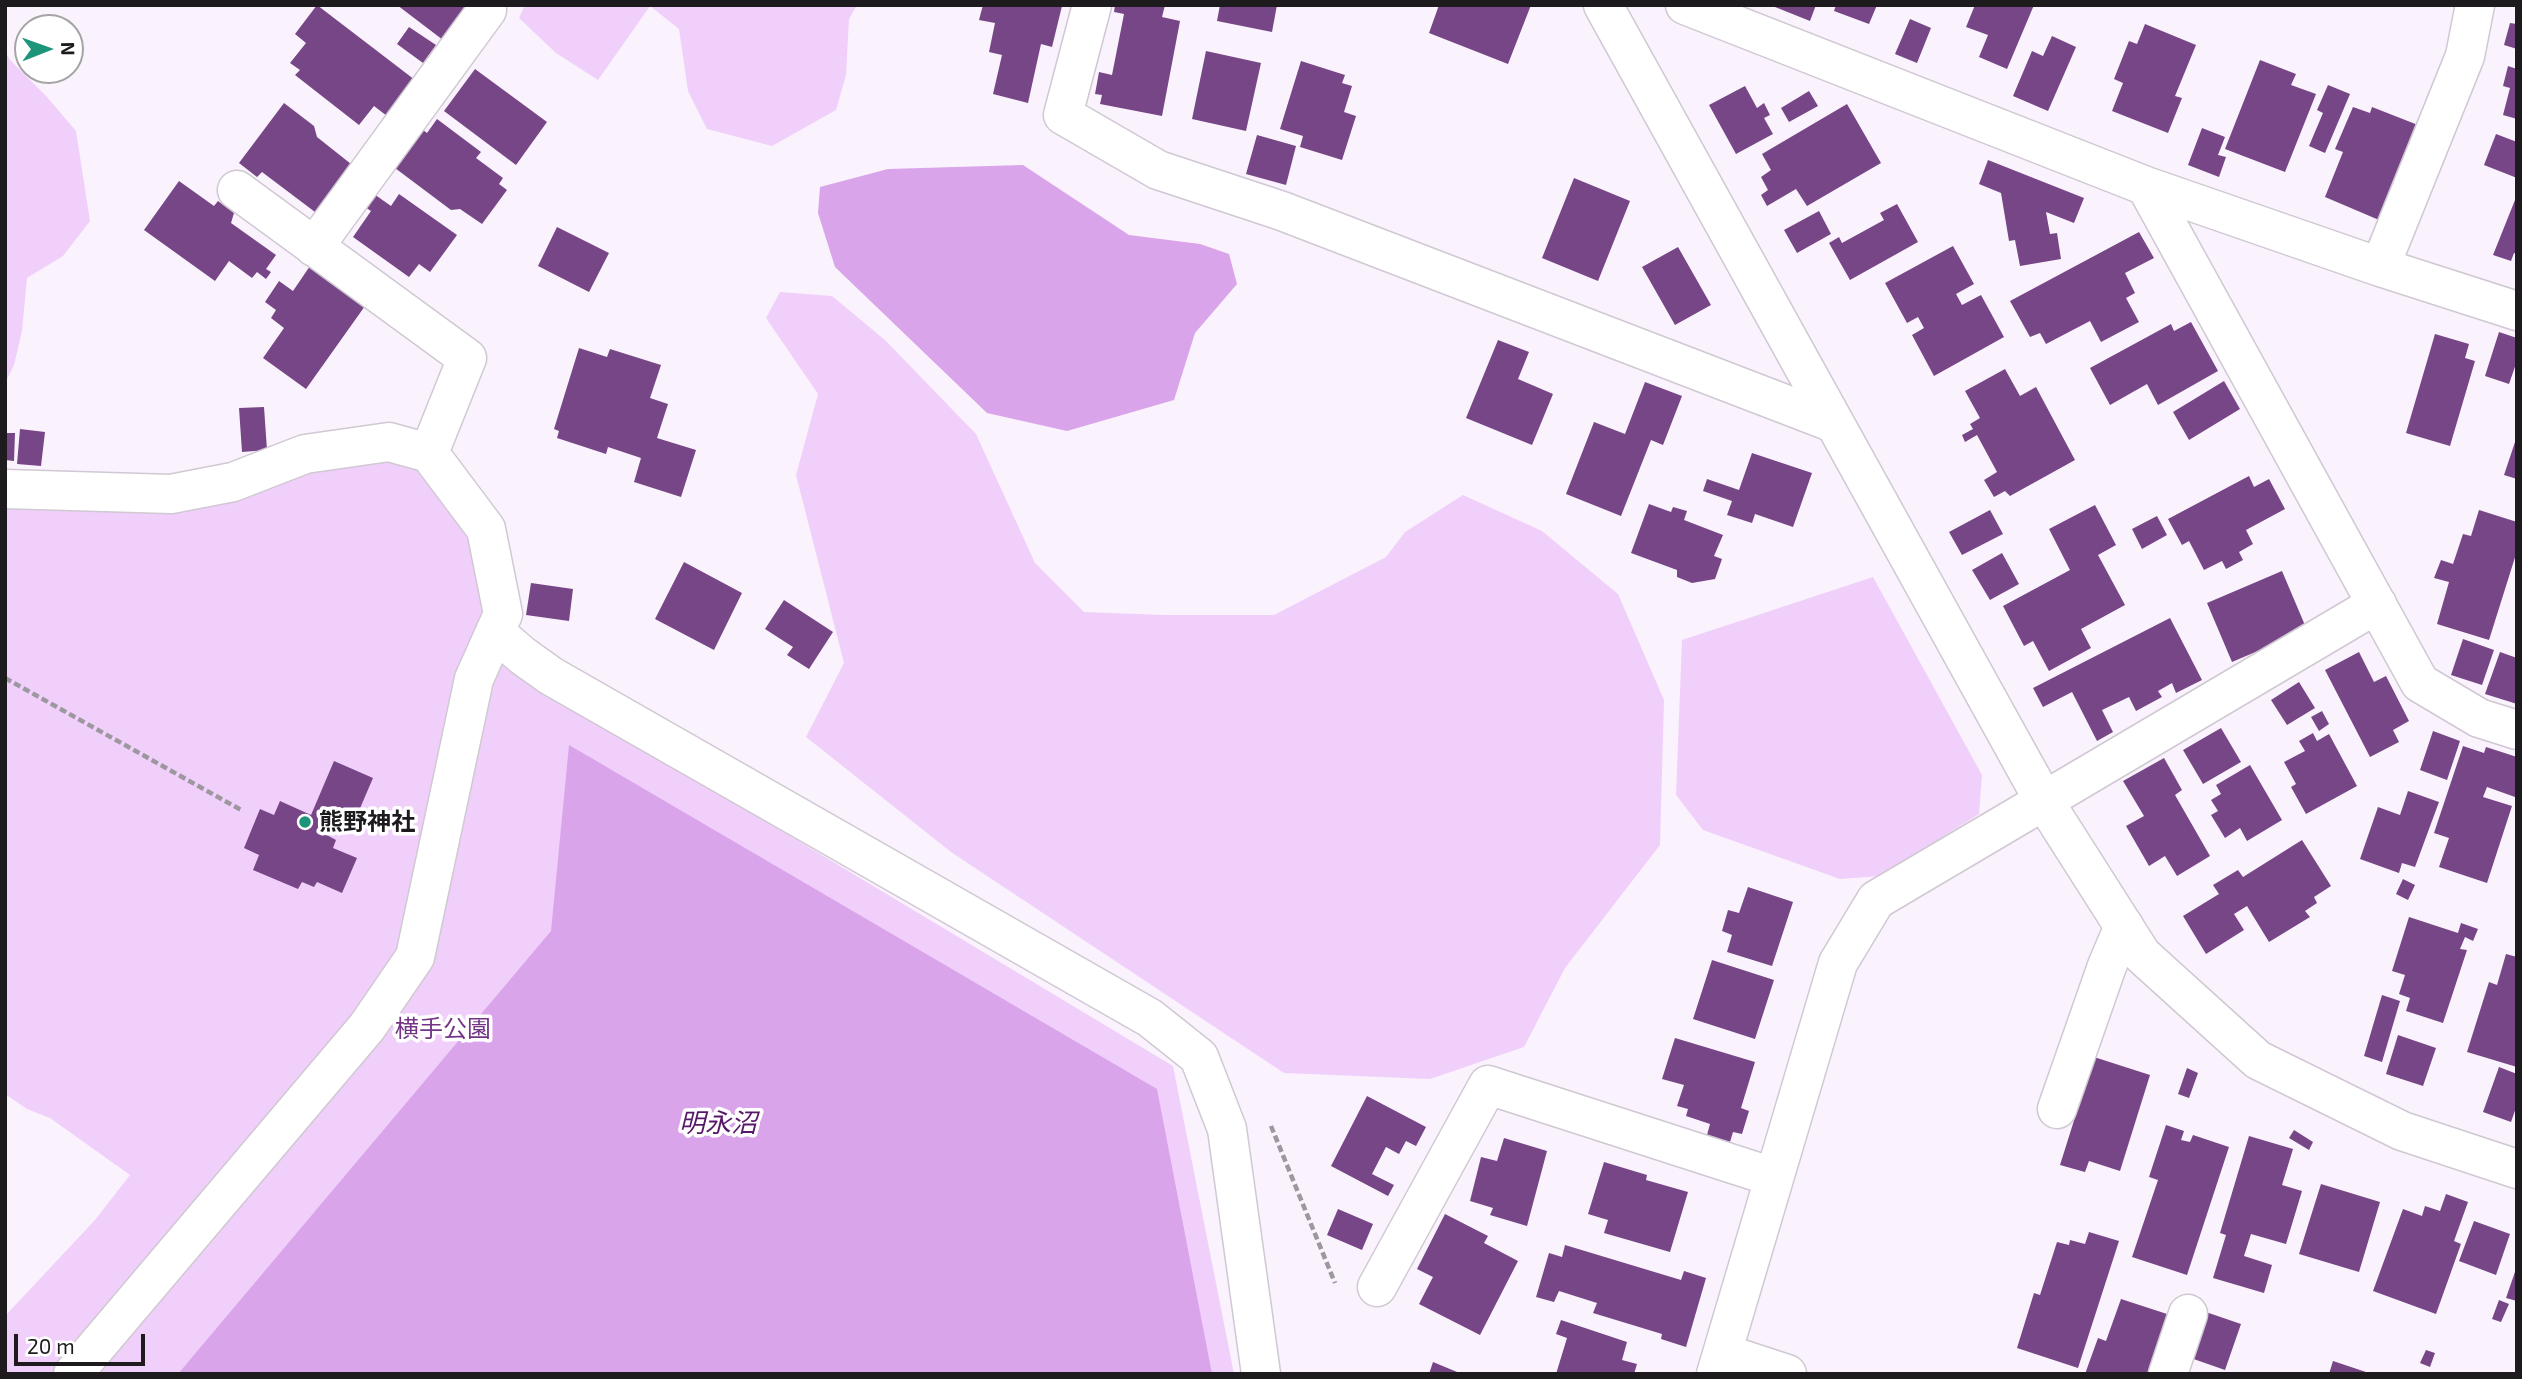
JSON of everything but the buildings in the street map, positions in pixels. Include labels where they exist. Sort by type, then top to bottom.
[{"type":"street","points":[[1092,5],[1063,115],[1158,170],[1282,211],[1834,423]]},
{"type":"street","points":[[1603,5],[2044,801],[2142,955],[2258,1060],[2402,1131],[2517,1169]]},
{"type":"street","points":[[1685,5],[2146,186],[2380,267],[2517,310]]},
{"type":"street","points":[[2380,267],[2465,56],[2475,5]]},
{"type":"street","points":[[314,247],[487,10]]},
{"type":"street","points":[[2146,186],[2420,682],[2479,718],[2517,730]]},
{"type":"street","points":[[237,190],[467,358],[429,453]]},
{"type":"street","points":[[5,489],[170,494],[233,482],[305,454],[389,442],[429,453],[486,529],[503,614],[474,679],[415,957],[367,1027],[73,1374]]},
{"type":"street","points":[[1787,1374],[1720,1363],[1838,963],[1876,900],[2377,604]]},
{"type":"street","points":[[496,633],[551,676],[1150,1018],[1199,1057],[1227,1129],[1261,1374]]},
{"type":"street","points":[[2057,1109],[2107,965],[2124,926]]},
{"type":"street","points":[[1377,1287],[1488,1085],[1773,1177]]},
{"type":"street","points":[[2168,1374],[2188,1314]]},
{"type":"path","points":[[5,678],[243,811]]},
{"type":"path","points":[[1266,1114],[1338,1289]]},
{"type":"green space","points":[[525,5],[857,5],[849,19],[846,75],[836,110],[772,146],[707,129],[688,91],[679,29],[650,6],[598,80],[556,53],[519,18]]},
{"type":"green space","points":[[5,51],[14,64],[14,84],[34,84],[76,131],[90,221],[63,256],[27,278],[22,331],[14,365],[5,383]]},
{"type":"green space","points":[[780,292],[832,296],[885,340],[976,434],[1035,563],[1084,612],[1274,615],[1386,557],[1405,532],[1463,495],[1542,531],[1618,594],[1664,700],[1660,845],[1565,968],[1524,1047],[1430,1079],[1284,1073],[951,852],[806,737],[844,663],[796,475],[818,394],[766,318]]},
{"type":"green space","name":"横手公園","points":[[389,442],[486,529],[503,614],[562,699],[1173,1066],[1234,1374],[5,1374],[5,1316],[95,1220],[130,1175],[50,1118],[27,1109],[5,1094],[5,489],[171,494]]},
{"type":"green space","points":[[1873,577],[1982,775],[1979,814],[1881,876],[1840,879],[1703,830],[1676,795],[1682,640]]},
{"type":"water","points":[[1023,165],[1129,235],[1200,244],[1229,254],[1237,284],[1195,333],[1174,400],[1067,431],[987,413],[835,267],[818,213],[820,187],[888,169]]},
{"type":"water","name":"明永沼","points":[[569,745],[1157,1089],[1212,1374],[178,1374],[551,931]]},
{"type":"place","name":"熊野神社","points":[[305,822]]}]
